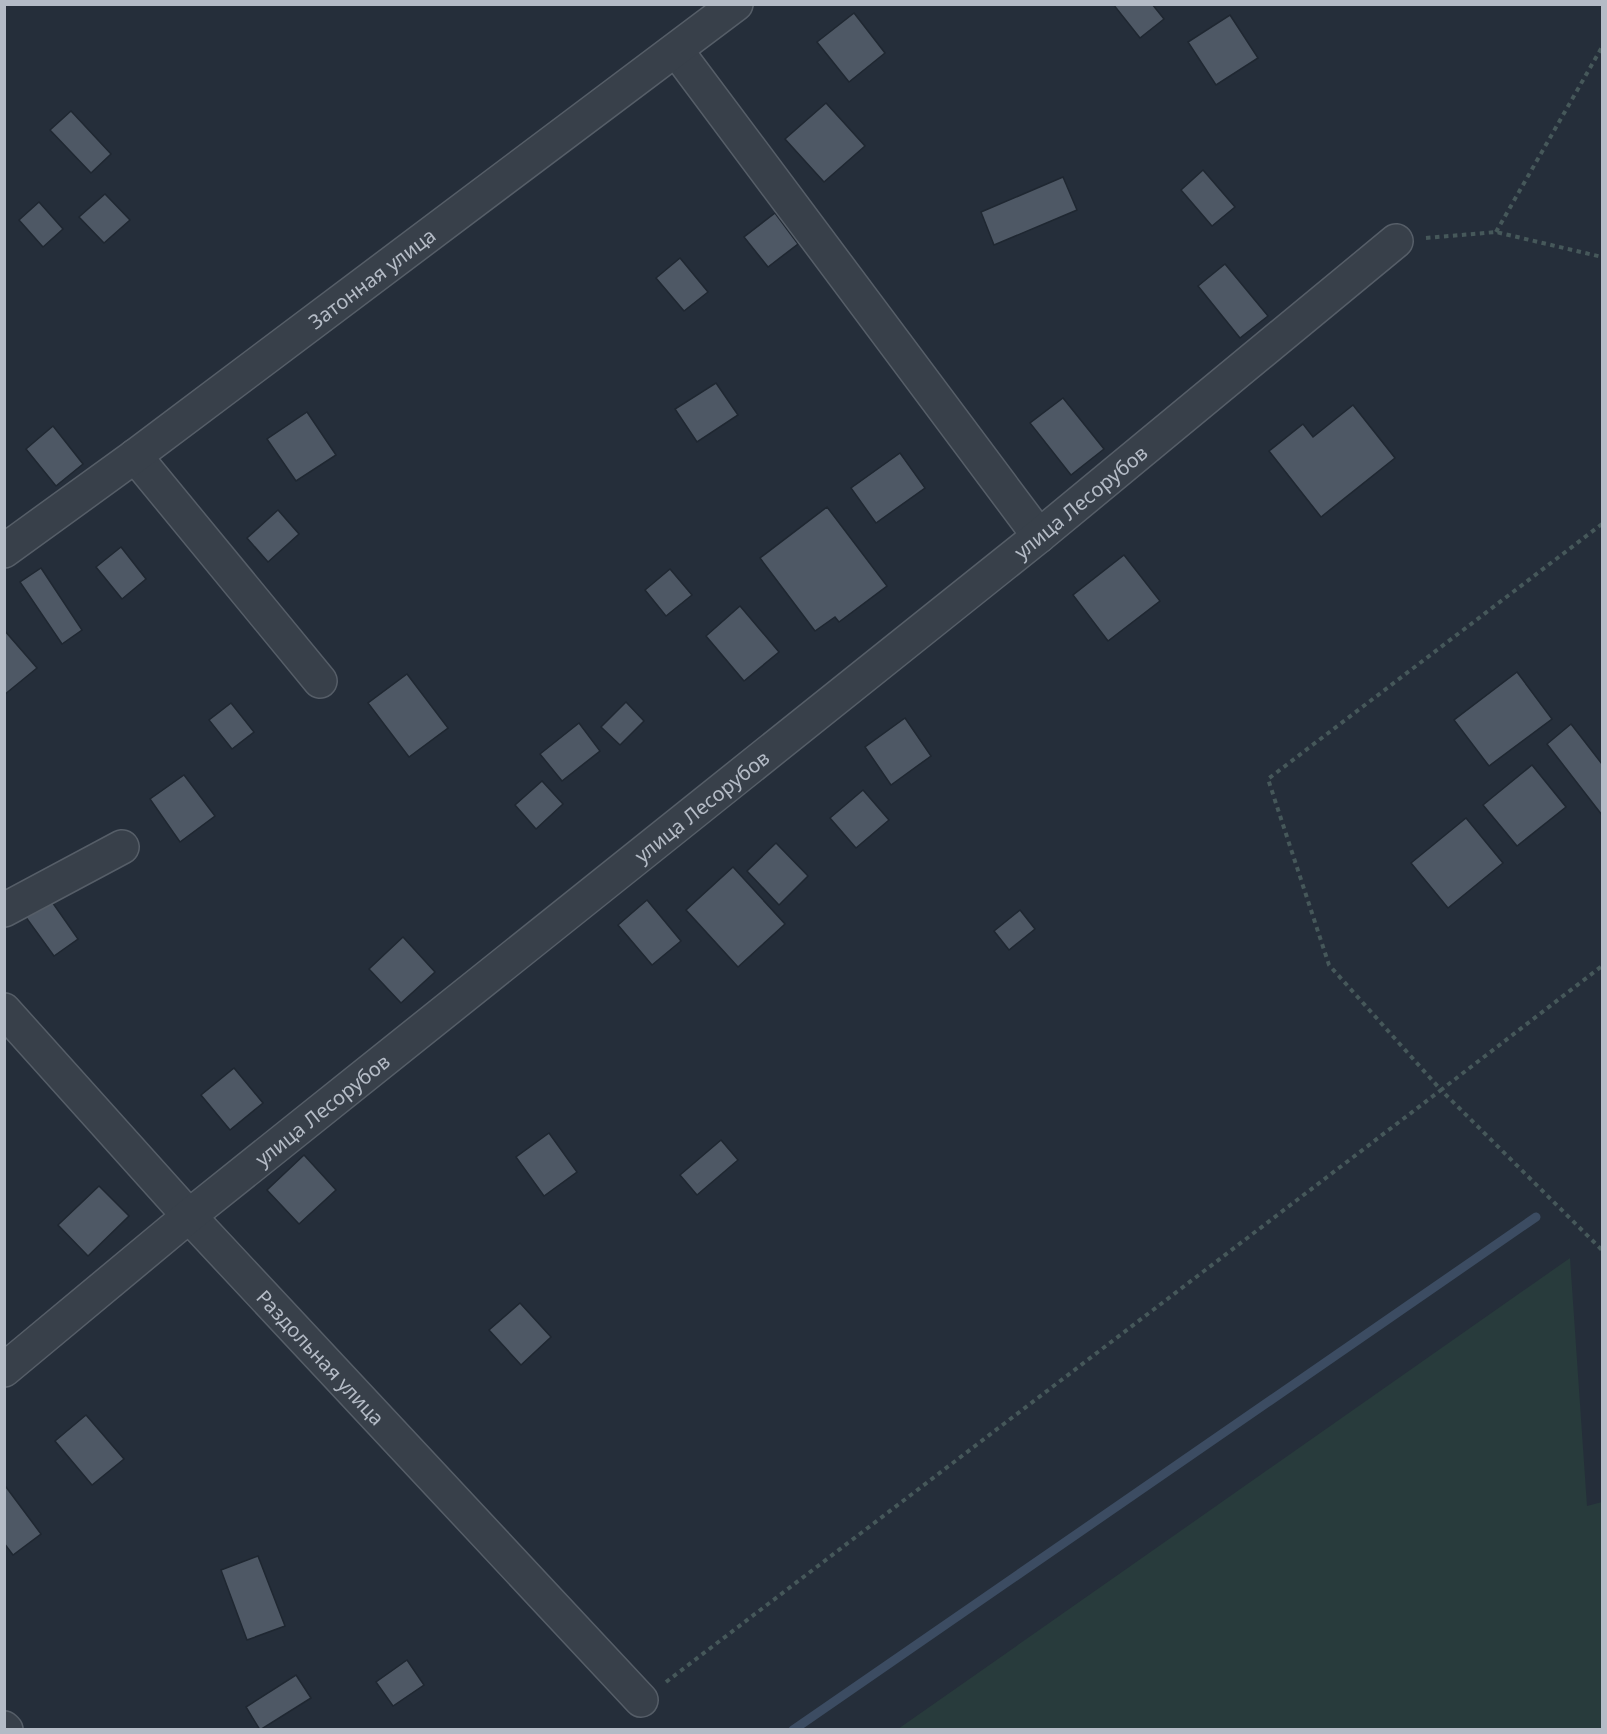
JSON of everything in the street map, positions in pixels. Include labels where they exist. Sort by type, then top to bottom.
[{"type":"street","name":"Затонная улица","points":[[4,551],[135,456],[736,4]]},
{"type":"street","points":[[676,50],[1039,536]]},
{"type":"street","name":"улица Лесорубов","points":[[4,1370],[189,1216],[1039,536],[1396,241]]},
{"type":"street","points":[[135,456],[320,681]]},
{"type":"street","points":[[4,910],[122,847]]},
{"type":"street","name":"Раздольная улица","points":[[4,1010],[189,1216],[641,1700]]},
{"type":"path","points":[[1496,232],[1602,47]]},
{"type":"path","points":[[1396,241],[1496,232],[1602,257]]},
{"type":"path","points":[[1602,524],[1268,779],[1329,965],[1441,1090],[1602,1250]]},
{"type":"path","points":[[641,1700],[1602,966]]},
{"type":"shaded area","points":[[1570,1258],[1587,1506],[1602,1502],[1602,1729],[898,1729]]},
{"type":"building","points":[[1113,4],[1152,4],[1164,19],[1140,38]]},
{"type":"building","points":[[854,13],[885,53],[849,82],[817,42]]},
{"type":"building","points":[[1230,15],[1258,58],[1216,85],[1188,42]]},
{"type":"building","points":[[826,103],[865,146],[824,182],[785,139]]},
{"type":"building","points":[[71,111],[111,154],[91,173],[50,130]]},
{"type":"building","points":[[1203,170],[1235,207],[1212,226],[1181,190]]},
{"type":"building","points":[[1063,177],[1077,210],[994,245],[981,212]]},
{"type":"building","points":[[105,194],[130,220],[104,243],[79,217]]},
{"type":"building","points":[[39,202],[63,229],[43,247],[19,220]]},
{"type":"building","points":[[775,213],[798,244],[768,267],[744,237]]},
{"type":"building","points":[[680,258],[708,292],[684,311],[656,278]]},
{"type":"building","points":[[1225,264],[1268,316],[1240,338],[1198,286]]},
{"type":"building","points":[[716,383],[738,415],[697,442],[675,409]]},
{"type":"building","points":[[1063,398],[1104,449],[1071,475],[1030,423]]},
{"type":"building","points":[[1353,405],[1395,458],[1321,517],[1269,451],[1303,424],[1313,437]]},
{"type":"building","points":[[307,412],[336,455],[296,481],[267,439]]},
{"type":"building","points":[[53,426],[83,464],[56,486],[26,449]]},
{"type":"building","points":[[900,453],[925,488],[876,523],[851,488]]},
{"type":"building","points":[[827,507],[887,586],[839,622],[835,617],[815,631],[760,558]]},
{"type":"building","points":[[278,510],[299,534],[268,562],[247,538]]},
{"type":"building","points":[[121,547],[146,579],[122,599],[96,567]]},
{"type":"building","points":[[1124,555],[1160,601],[1108,641],[1073,595]]},
{"type":"building","points":[[41,568],[82,630],[62,644],[20,582]]},
{"type":"building","points":[[670,569],[692,595],[666,616],[645,590]]},
{"type":"building","points":[[740,606],[779,652],[744,681],[706,636]]},
{"type":"building","points":[[4,630],[37,668],[4,695]]},
{"type":"building","points":[[1517,672],[1552,719],[1489,766],[1454,720]]},
{"type":"building","points":[[407,674],[448,728],[409,757],[368,703]]},
{"type":"building","points":[[626,702],[644,721],[620,745],[601,727]]},
{"type":"building","points":[[231,703],[254,732],[232,749],[209,720]]},
{"type":"building","points":[[905,718],[931,756],[891,785],[865,747]]},
{"type":"building","points":[[579,723],[600,751],[562,781],[540,754]]},
{"type":"building","points":[[1571,724],[1602,764],[1602,815],[1547,744]]},
{"type":"building","points":[[1532,765],[1566,807],[1517,846],[1483,805]]},
{"type":"building","points":[[184,775],[215,816],[180,842],[150,799]]},
{"type":"building","points":[[542,781],[563,804],[536,829],[515,805]]},
{"type":"building","points":[[863,790],[889,820],[856,848],[830,818]]},
{"type":"building","points":[[1466,818],[1503,863],[1448,908],[1411,863]]},
{"type":"building","points":[[776,843],[808,876],[779,905],[747,871]]},
{"type":"building","points":[[733,867],[785,924],[738,967],[686,910]]},
{"type":"building","points":[[50,899],[78,939],[54,956],[25,916]]},
{"type":"building","points":[[647,900],[681,941],[652,965],[618,925]]},
{"type":"building","points":[[1020,910],[1035,929],[1009,950],[994,931]]},
{"type":"building","points":[[403,937],[435,972],[401,1003],[369,969]]},
{"type":"building","points":[[234,1068],[263,1103],[230,1130],[201,1095]]},
{"type":"building","points":[[549,1133],[577,1172],[544,1196],[516,1157]]},
{"type":"building","points":[[721,1140],[738,1160],[697,1195],[680,1175]]},
{"type":"building","points":[[304,1155],[336,1190],[299,1224],[267,1190]]},
{"type":"building","points":[[99,1186],[129,1216],[88,1256],[58,1225]]},
{"type":"building","points":[[520,1303],[551,1337],[521,1365],[489,1330]]},
{"type":"building","points":[[86,1415],[124,1459],[92,1485],[55,1441]]},
{"type":"building","points":[[6,1487],[41,1534],[13,1555],[4,1543],[4,1488]]},
{"type":"building","points":[[258,1556],[285,1626],[247,1640],[221,1570]]},
{"type":"building","points":[[407,1660],[424,1685],[393,1706],[376,1682]]},
{"type":"building","points":[[296,1675],[311,1698],[260,1730],[246,1707]]},
{"type":"waterway","points":[[793,1730],[1536,1217]]}]
